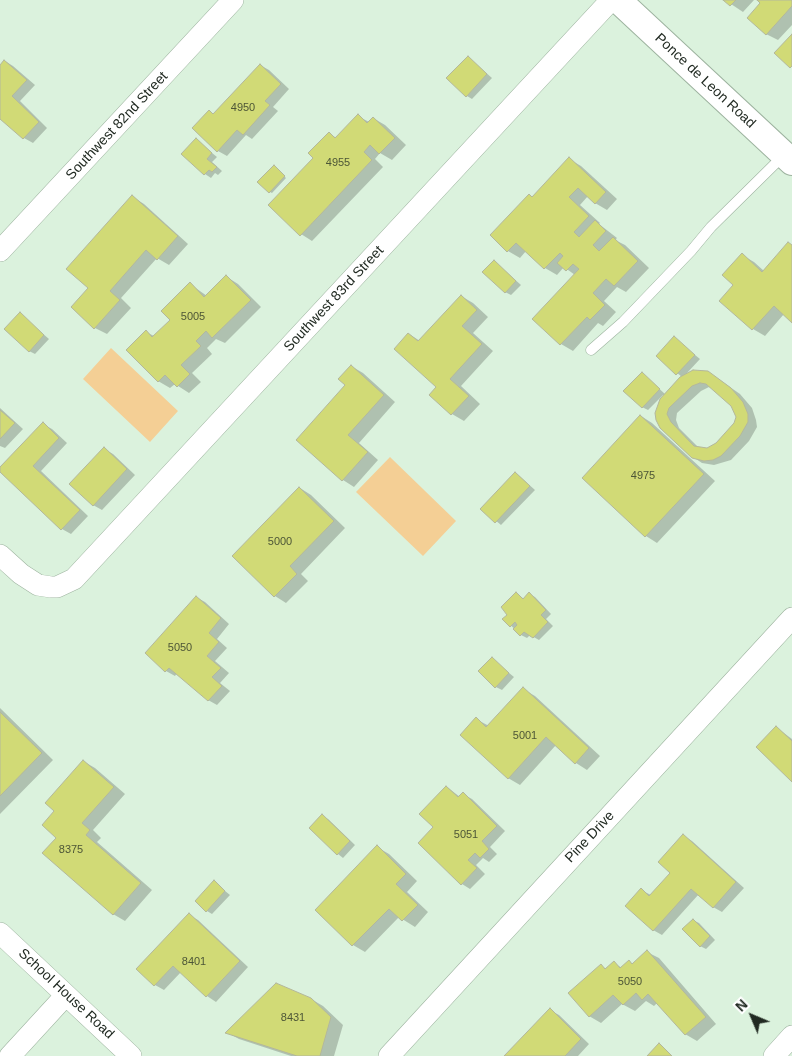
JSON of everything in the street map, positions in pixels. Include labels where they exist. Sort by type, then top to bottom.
[{"type":"street","name":"Southwest 82nd Street","points":[[0,252],[233,0]]},
{"type":"street","name":"Southwest 83rd Street","points":[[0,554],[26,578],[38,585],[51,587],[63,585],[78,574],[610,0]]},
{"type":"street","name":"Ponce de Leon Road","points":[[618,0],[788,158]]},
{"type":"street","name":"Pine Drive","points":[[389,1056],[792,618]]},
{"type":"street","name":"School House Road","points":[[0,933],[131,1056]]},
{"type":"street","points":[[10,1056],[66,995]]},
{"type":"street","points":[[774,1056],[792,1036]]},
{"type":"lane","points":[[591,350],[623,322],[691,251],[711,227],[788,158]]},
{"type":"shaded area","points":[[111,348],[178,411],[150,442],[83,379]]},
{"type":"shaded area","points":[[390,457],[456,521],[423,556],[356,492]]},
{"type":"building","points":[[723,0],[736,0],[730,6]]},
{"type":"building","points":[[757,0],[792,0],[792,6],[766,35],[747,18],[760,3]]},
{"type":"building","points":[[792,34],[792,66],[790,68],[774,53]]},
{"type":"building","points":[[468,56],[487,74],[466,97],[446,78]]},
{"type":"building","points":[[4,60],[27,80],[12,96],[39,122],[23,139],[0,119],[0,65]]},
{"type":"building","points":[[260,64],[281,84],[265,101],[270,105],[243,135],[237,130],[217,152],[192,128],[209,110],[213,114]]},
{"type":"building","points":[[358,114],[367,123],[373,117],[395,138],[379,154],[370,145],[364,152],[372,160],[300,236],[268,205],[313,158],[308,153],[329,132],[335,138]]},
{"type":"building","points":[[196,138],[212,153],[207,159],[217,167],[212,172],[209,170],[204,175],[181,154]]},
{"type":"building","points":[[569,157],[606,192],[595,204],[578,188],[569,197],[589,216],[574,232],[579,237],[595,220],[606,231],[593,245],[599,251],[613,237],[638,261],[614,286],[606,279],[593,293],[605,305],[590,320],[587,317],[560,345],[532,319],[579,269],[573,264],[566,271],[557,263],[563,256],[560,253],[544,269],[516,243],[507,252],[490,235],[529,194],[532,197]]},
{"type":"building","points":[[274,165],[285,176],[269,193],[257,182]]},
{"type":"building","points":[[132,195],[178,236],[157,260],[146,250],[110,291],[120,300],[94,329],[71,307],[88,288],[66,269]]},
{"type":"building","points":[[788,242],[792,245],[792,323],[774,306],[752,330],[719,301],[733,285],[722,275],[742,253],[762,272]]},
{"type":"building","points":[[494,260],[516,281],[505,293],[482,272]]},
{"type":"building","points":[[226,275],[251,300],[212,338],[206,331],[196,341],[201,346],[181,365],[190,374],[177,387],[165,375],[158,382],[126,350],[146,330],[152,337],[170,320],[161,311],[190,282],[204,297]]},
{"type":"building","points":[[461,295],[477,310],[462,326],[482,344],[450,379],[469,396],[451,415],[429,395],[436,387],[394,349],[408,333],[418,341]]},
{"type":"building","points":[[20,312],[44,335],[29,352],[4,329]]},
{"type":"building","points":[[674,336],[695,355],[676,375],[656,356]]},
{"type":"building","points":[[351,365],[384,395],[348,435],[368,452],[342,481],[296,440],[345,385],[338,379]]},
{"type":"building","points":[[693,370],[708,371],[731,388],[743,402],[748,414],[748,422],[740,436],[721,456],[713,460],[704,461],[692,458],[660,428],[656,420],[655,413],[660,399],[680,377]],"holes":[[[700,383],[706,384],[731,406],[736,417],[734,423],[716,443],[707,448],[694,446],[671,422],[667,414],[669,408],[692,386]]]},
{"type":"building","points":[[642,372],[660,389],[642,408],[623,391]]},
{"type":"building","points":[[0,410],[15,423],[0,439]]},
{"type":"building","points":[[640,415],[704,474],[645,537],[582,478]]},
{"type":"building","points":[[43,422],[59,438],[33,466],[80,510],[61,530],[0,472],[0,467]]},
{"type":"building","points":[[104,447],[127,469],[93,506],[69,484]]},
{"type":"building","points":[[515,472],[530,486],[495,523],[480,509]]},
{"type":"building","points":[[299,487],[334,521],[290,566],[297,574],[274,597],[232,556]]},
{"type":"building","points":[[516,592],[523,599],[529,592],[546,610],[541,615],[548,622],[533,638],[524,632],[520,636],[513,629],[517,625],[515,622],[510,627],[502,619],[507,615],[501,607]]},
{"type":"building","points":[[196,596],[221,618],[209,633],[219,642],[207,656],[221,668],[212,677],[222,686],[208,701],[169,668],[165,672],[145,653]]},
{"type":"building","points":[[492,657],[509,673],[495,688],[478,671]]},
{"type":"building","points":[[523,687],[589,748],[575,764],[546,737],[508,779],[460,735],[476,717],[486,727]]},
{"type":"building","points":[[0,712],[42,753],[0,796]]},
{"type":"building","points":[[776,726],[792,741],[792,782],[756,747]]},
{"type":"building","points":[[83,760],[114,787],[82,823],[90,830],[86,835],[141,883],[113,915],[42,853],[56,838],[42,825],[54,811],[45,803]]},
{"type":"building","points":[[446,786],[458,797],[463,792],[497,826],[482,841],[489,849],[480,858],[475,853],[468,860],[477,868],[461,885],[418,843],[433,827],[419,814]]},
{"type":"building","points":[[322,814],[350,841],[337,855],[309,828]]},
{"type":"building","points":[[683,834],[736,882],[713,908],[691,889],[653,931],[625,906],[641,888],[649,896],[670,873],[658,862]]},
{"type":"building","points":[[377,845],[406,874],[396,884],[418,905],[402,921],[389,909],[352,946],[315,910]]},
{"type":"building","points":[[214,880],[225,891],[206,912],[195,901]]},
{"type":"building","points":[[189,913],[240,961],[206,997],[173,966],[154,986],[136,969]]},
{"type":"building","points":[[693,919],[710,936],[700,947],[682,929]]},
{"type":"building","points":[[647,950],[706,1017],[685,1035],[648,994],[642,1000],[636,993],[623,1005],[613,995],[589,1017],[568,993],[601,964],[605,969],[614,961],[620,968],[629,960],[632,964]]},
{"type":"building","points":[[276,983],[311,998],[331,1017],[320,1056],[297,1056],[225,1033]]},
{"type":"building","points":[[550,1008],[581,1039],[565,1056],[504,1056]]},
{"type":"building","points":[[659,1043],[672,1056],[647,1056]]}]
